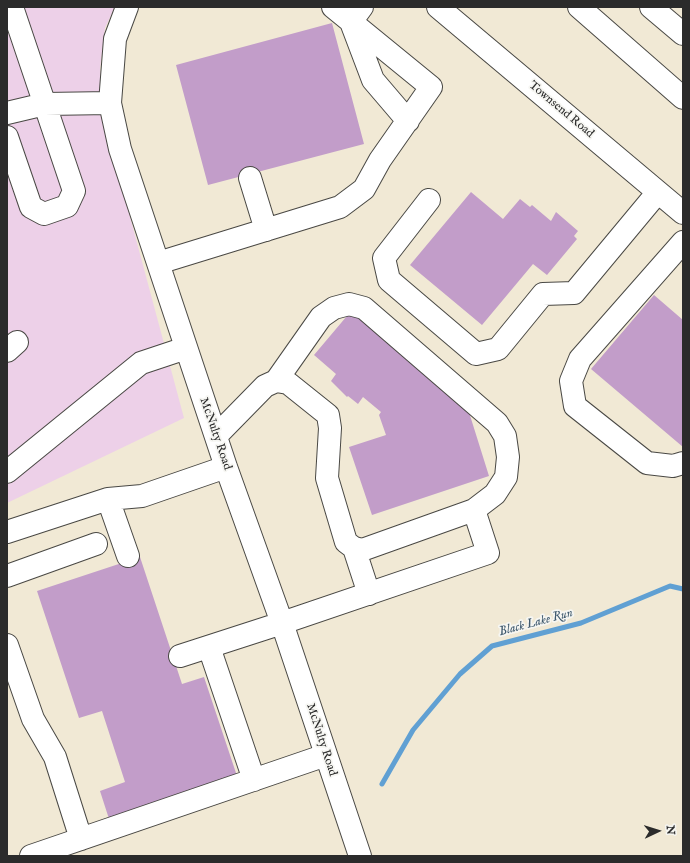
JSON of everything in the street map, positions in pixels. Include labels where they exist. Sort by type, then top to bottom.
[{"type":"street","points":[[7,137],[32,207],[44,214],[67,206],[74,191],[12,7]]},
{"type":"street","name":"McNulty Road","points":[[127,7],[115,39],[110,103],[120,149],[226,467],[282,623],[360,856]]},
{"type":"street","points":[[158,264],[340,207],[364,189],[380,160],[431,87],[356,14],[333,7]]},
{"type":"street","name":"Townsend Road","points":[[438,7],[683,213]]},
{"type":"street","points":[[578,7],[683,98]]},
{"type":"street","points":[[651,7],[683,34]]},
{"type":"street","points":[[356,14],[373,80],[408,121]]},
{"type":"street","points":[[7,113],[45,104],[110,103]]},
{"type":"street","points":[[250,178],[266,230]]},
{"type":"street","points":[[429,200],[384,258],[389,280],[476,354],[498,349],[543,294],[574,293],[658,192]]},
{"type":"street","points":[[683,242],[580,359],[571,381],[575,406],[647,463],[673,466],[683,463]]},
{"type":"street","points":[[216,436],[265,386],[276,381],[321,317],[334,308],[349,304],[364,308],[496,423],[505,436],[508,456],[506,477],[495,494],[474,510],[362,550],[354,548],[346,542],[327,478],[330,428],[328,415],[288,383],[276,381]]},
{"type":"street","points":[[7,472],[141,363],[186,348]]},
{"type":"street","points":[[7,532],[108,499],[142,496],[226,467]]},
{"type":"street","points":[[108,499],[128,556]]},
{"type":"street","points":[[180,656],[488,553],[474,510]]},
{"type":"street","points":[[7,576],[96,544]]},
{"type":"street","points":[[354,548],[368,594]]},
{"type":"street","points":[[7,645],[33,719],[55,757],[81,839]]},
{"type":"street","points":[[209,647],[254,780]]},
{"type":"street","points":[[31,856],[326,755]]},
{"type":"shaded area","points":[[7,7],[115,7],[105,28],[100,69],[111,146],[184,418],[7,503]]},
{"type":"building","points":[[332,23],[364,144],[208,185],[176,65]]},
{"type":"building","points":[[471,192],[503,219],[520,199],[530,207],[532,205],[551,221],[556,212],[578,231],[574,236],[577,239],[547,275],[533,264],[482,325],[410,265]]},
{"type":"building","points":[[654,295],[683,320],[683,447],[591,369]]},
{"type":"building","points":[[352,310],[468,409],[489,476],[372,515],[349,447],[386,435],[379,415],[381,412],[363,397],[358,404],[348,396],[347,397],[331,381],[336,374],[314,355]]},
{"type":"building","points":[[140,557],[182,684],[204,677],[238,779],[110,822],[100,791],[125,782],[102,711],[79,718],[37,591]]},
{"type":"waterway","name":"Black Lake Run","points":[[382,784],[413,730],[460,674],[492,646],[581,623],[670,586],[683,589]]}]
